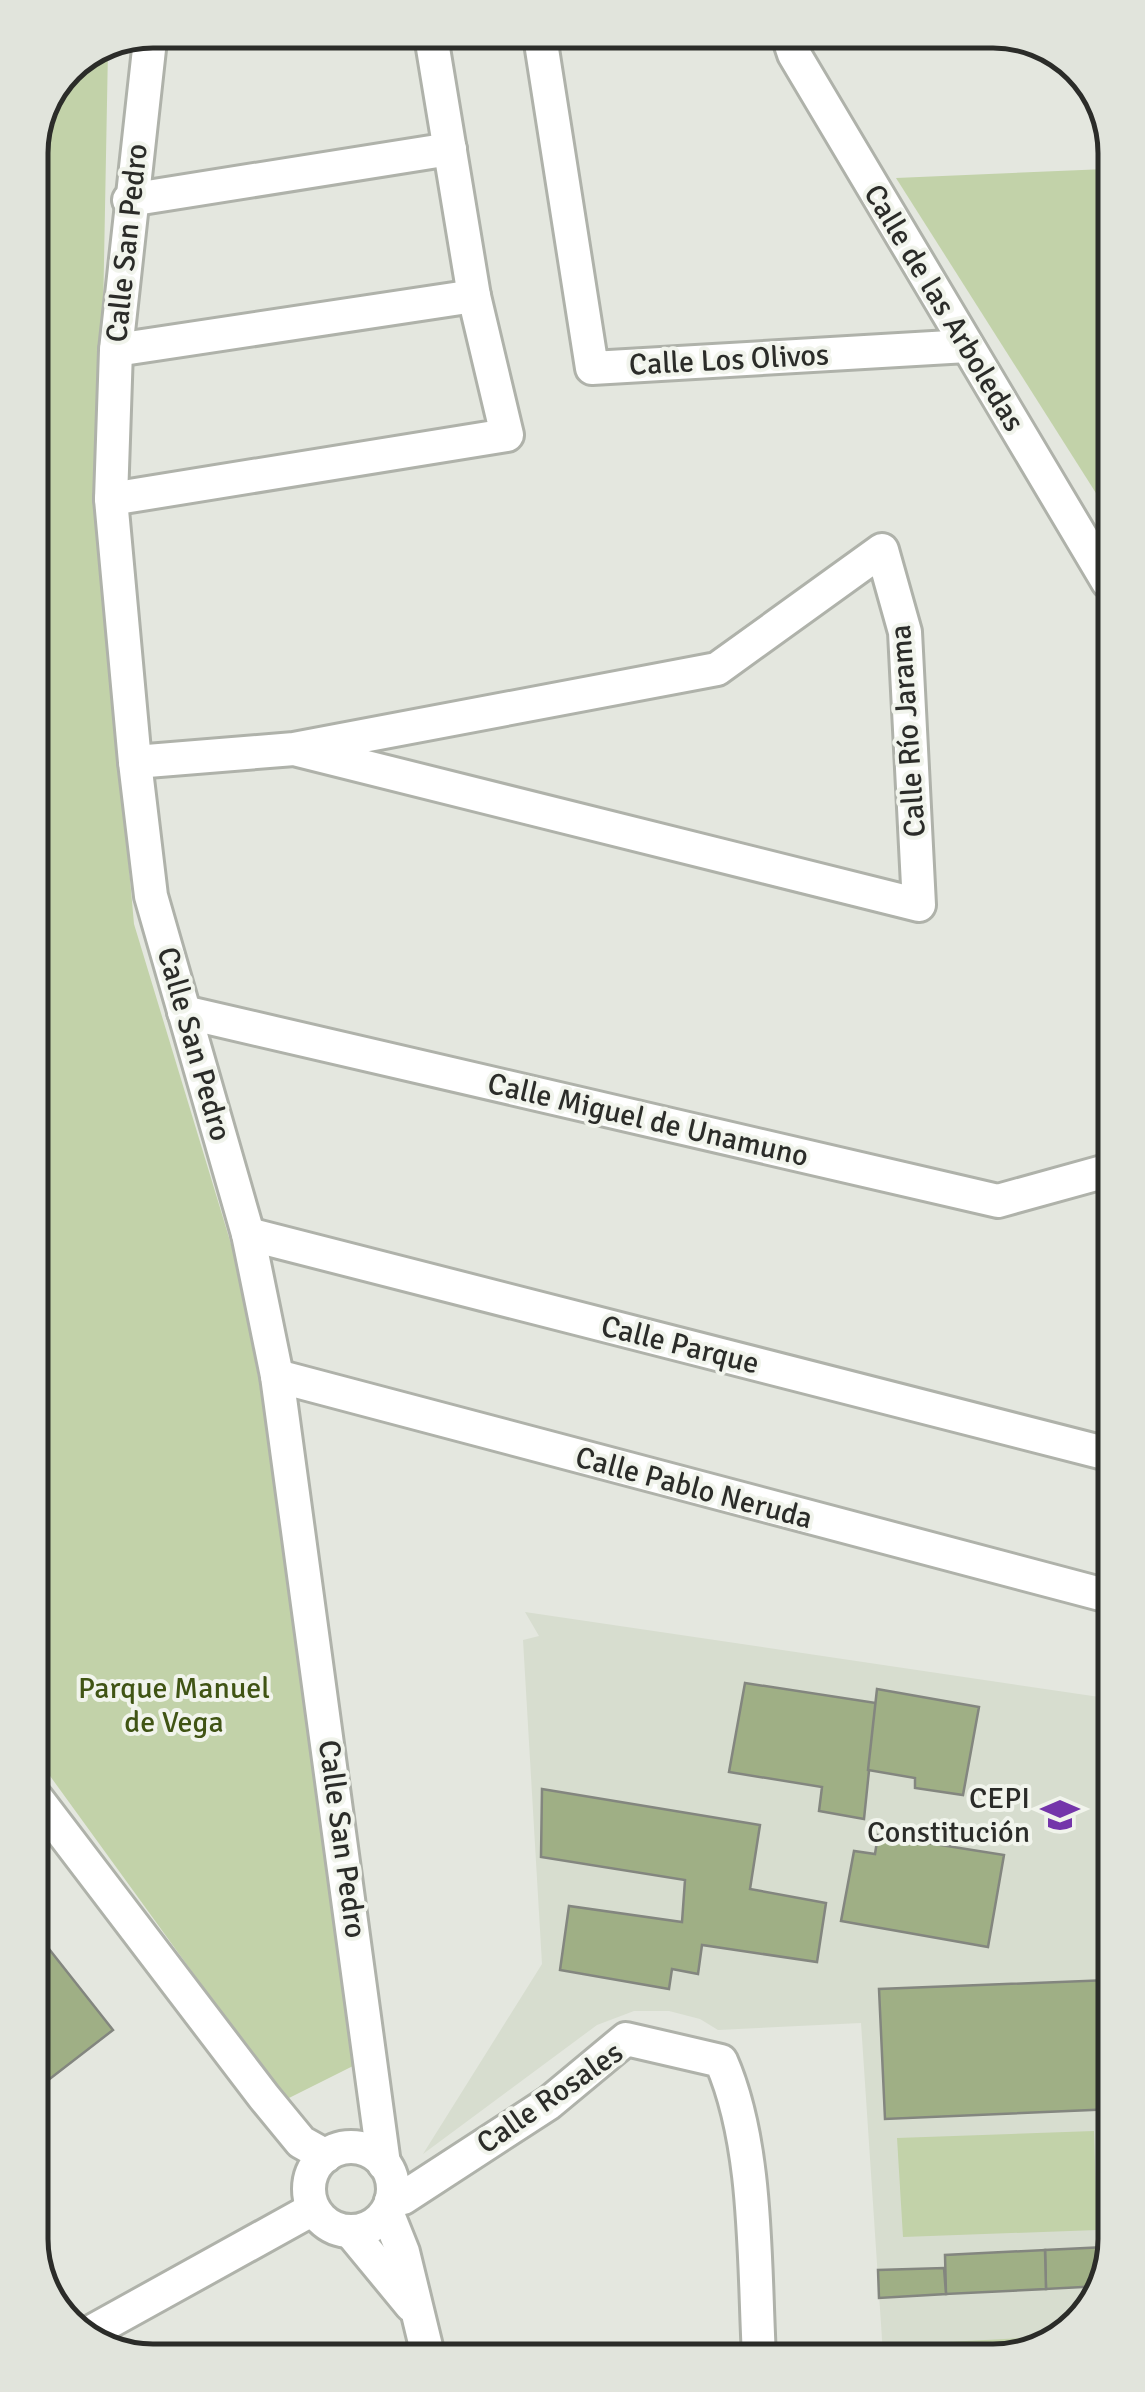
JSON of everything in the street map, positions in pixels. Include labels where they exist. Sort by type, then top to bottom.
[{"type":"street","name":"Calle San Pedro","points":[[155,48],[130,200],[116,350],[111,500],[151,896],[248,1234],[277,1376],[372,2051],[356,2156]]},
{"type":"street","points":[[111,500],[507,435],[474,296],[433,48]]},
{"type":"street","name":"Calle Los Olivos","points":[[542,48],[592,368],[967,346]]},
{"type":"street","name":"Calle de las Arboledas","points":[[792,48],[1098,565]]},
{"type":"street","points":[[130,200],[450,148]]},
{"type":"street","points":[[116,350],[474,296]]},
{"type":"street","name":"Calle Río Jarama","points":[[136,762],[294,749],[717,669],[882,550],[905,632],[919,905],[294,749]]},
{"type":"street","name":"Calle Miguel de Unamuno","points":[[184,1012],[998,1202],[1098,1173]]},
{"type":"street","name":"Calle Parque","points":[[248,1234],[1098,1451]]},
{"type":"street","name":"Calle Pablo Neruda","points":[[277,1376],[1098,1593]]},
{"type":"street","points":[[48,1813],[300,2142],[356,2156],[390,2175],[389,2206],[425,2344]]},
{"type":"street","name":"Calle Rosales","points":[[389,2206],[549,2103],[626,2039],[721,2061],[736,2097],[752,2234],[758,2344]]},
{"type":"street","points":[[356,2156],[312,2174],[314,2208],[323,2220],[350,2232],[414,2308]]},
{"type":"street","points":[[350,2232],[378,2222],[389,2206]]},
{"type":"street","points":[[97,2328],[314,2208]]},
{"type":"shaded area","points":[[525,1612],[1098,1697],[1098,2240],[1087,2286],[1062,2318],[1033,2337],[1013,2342],[882,2344],[861,2023],[718,2030],[700,2019],[669,2011],[634,2011],[597,2025],[423,2154],[542,1964],[523,1640],[539,1636]]},
{"type":"green space","name":"Parque Manuel de Vega","points":[[108,57],[99,528],[134,924],[241,1277],[313,1696],[357,2064],[285,2100],[48,1773],[48,146],[55,112],[65,94],[78,78]]},
{"type":"green space","points":[[1098,169],[1098,496],[896,178]]},
{"type":"green space","points":[[1094,2131],[1097,2230],[903,2237],[897,2138]]},
{"type":"green space","points":[[1031,2338],[992,2344],[909,2344]]},
{"type":"building","points":[[745,1683],[876,1703],[864,1819],[819,1811],[822,1787],[729,1772]]},
{"type":"building","points":[[877,1689],[979,1707],[963,1795],[915,1788],[915,1778],[868,1770]]},
{"type":"building","points":[[542,1789],[760,1825],[750,1889],[826,1903],[817,1962],[702,1945],[698,1974],[672,1969],[669,1989],[560,1970],[569,1906],[682,1922],[685,1880],[541,1857]]},
{"type":"building","points":[[878,1835],[1004,1855],[988,1947],[841,1921],[854,1851],[875,1854]]},
{"type":"building","points":[[48,1948],[113,2030],[48,2080]]},
{"type":"building","points":[[1098,1980],[1098,2110],[885,2119],[879,1989]]},
{"type":"building","points":[[1097,2247],[1087,2287],[1046,2289],[1045,2250]]},
{"type":"building","points":[[1045,2250],[1046,2289],[946,2294],[945,2255]]},
{"type":"building","points":[[944,2268],[946,2294],[879,2298],[878,2270]]},
{"type":"place","name":"CEPI Constitución","points":[[1060,1815]]}]
